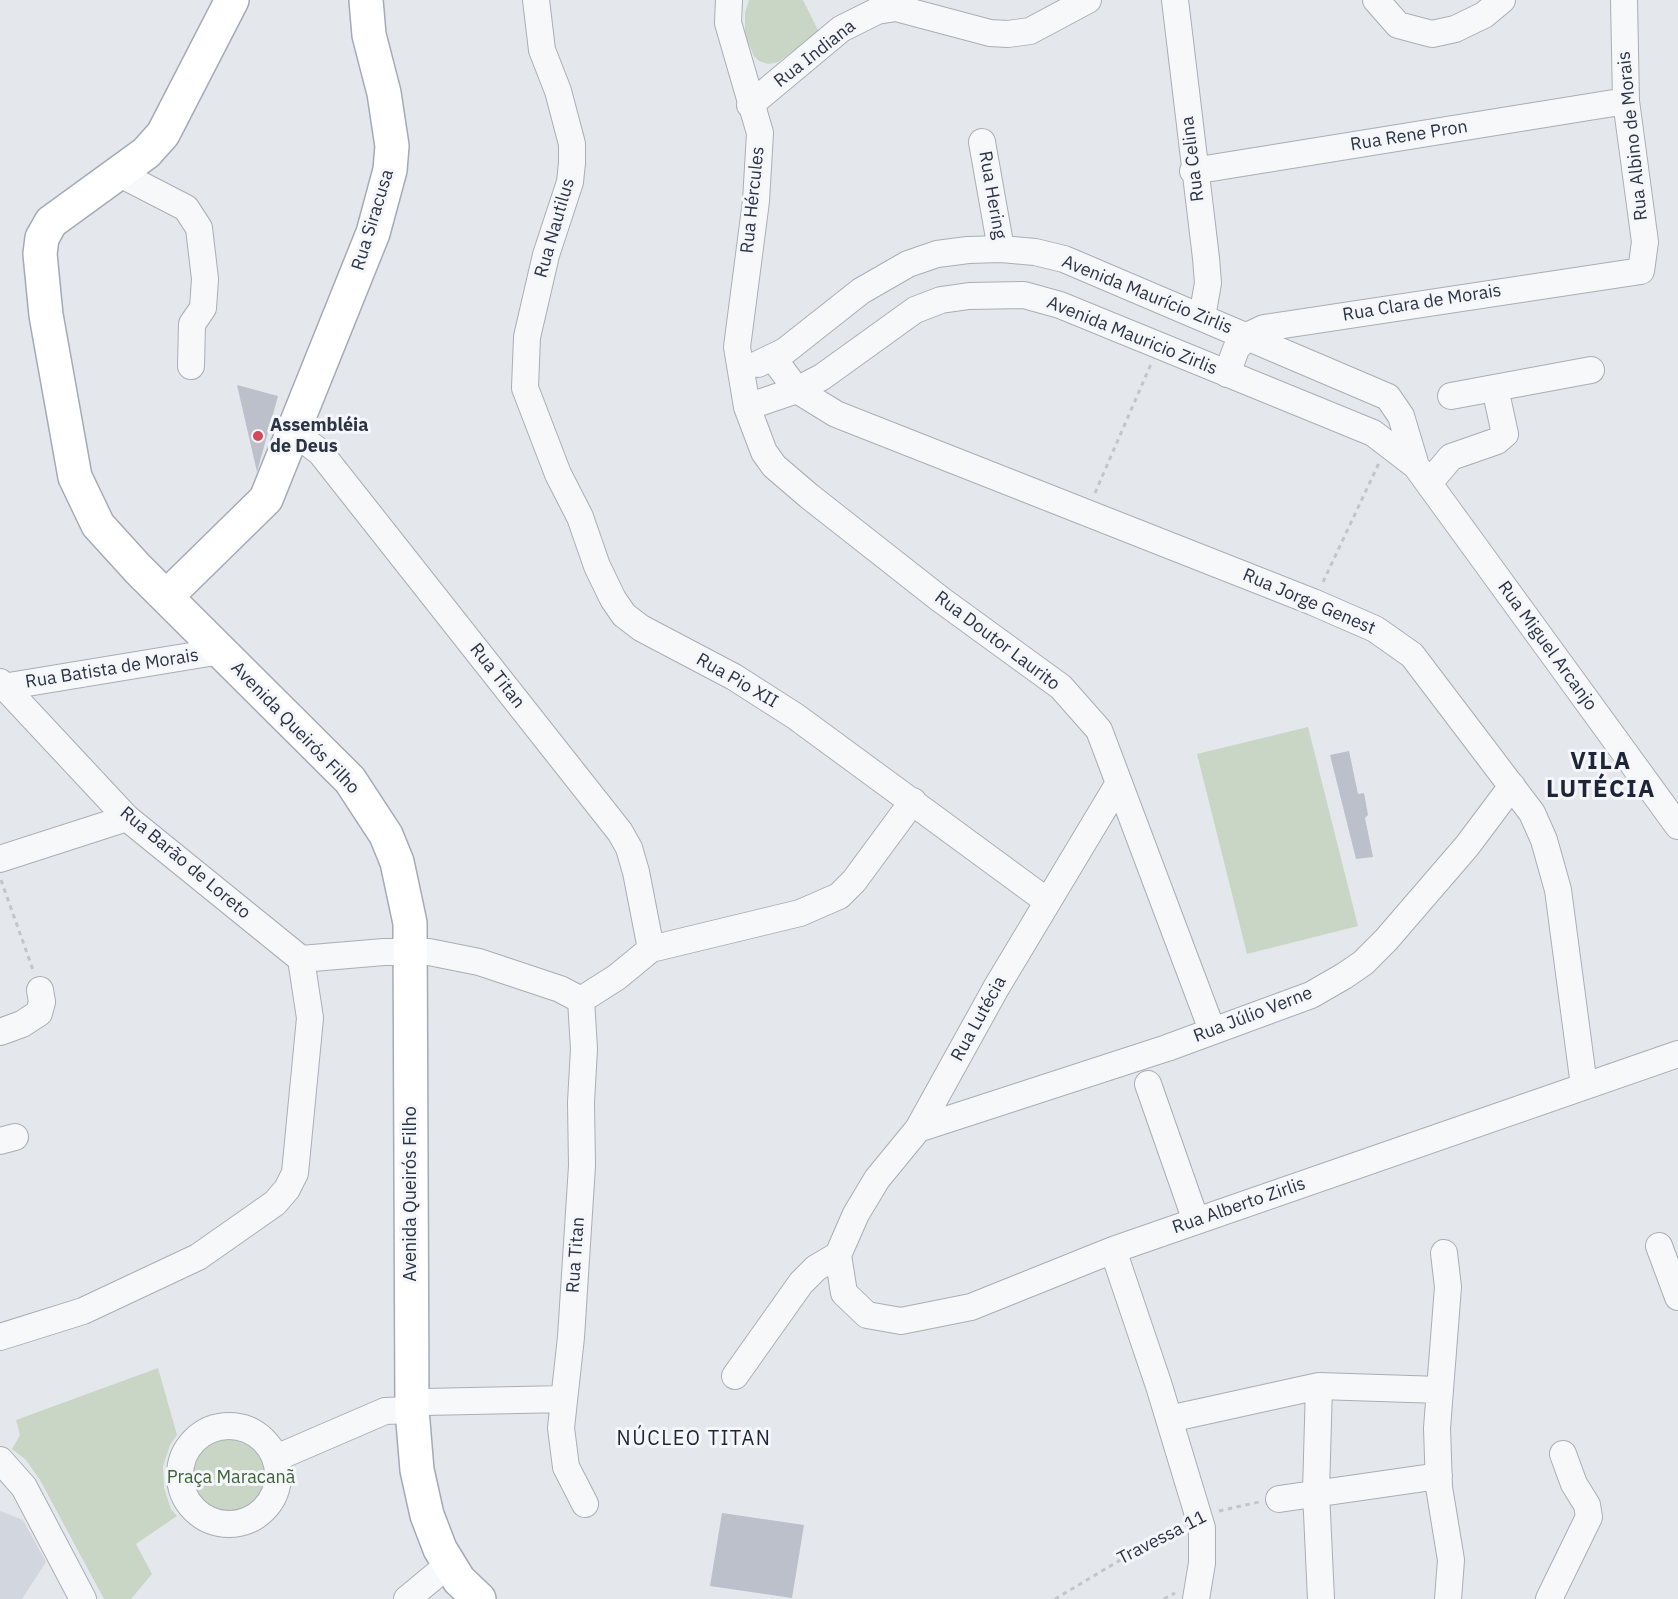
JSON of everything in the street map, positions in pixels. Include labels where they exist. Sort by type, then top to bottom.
[{"type":"main road","name":"Avenida Queirós Filho","points":[[231,0],[163,134],[146,153],[51,222],[42,238],[40,254],[46,315],[75,477],[98,525],[117,548],[350,780],[386,835],[397,862],[409,913],[412,1410],[422,1494],[433,1534],[448,1565],[459,1580],[479,1599]]},
{"type":"main road","name":"Rua Siracusa","points":[[166,597],[266,499],[373,233],[390,170],[392,146],[389,120],[369,35],[366,0]]},
{"type":"street","name":"Rua Nautilus","points":[[525,388],[524,360],[534,306],[546,255],[570,182],[572,163],[572,144],[558,91],[542,50],[536,0]]},
{"type":"street","name":"Rua Hércules","points":[[729,0],[728,23],[760,133],[760,160],[737,328],[740,368]]},
{"type":"street","name":"Rua Indiana","points":[[750,105],[841,29],[877,11],[896,8],[990,33],[1008,34],[1030,31],[1088,0]]},
{"type":"street","name":"Rua Celina","points":[[1175,0],[1193,171],[1208,283],[1202,317]]},
{"type":"street","points":[[1376,0],[1398,25],[1432,34],[1455,29],[1484,15],[1502,0]]},
{"type":"street","name":"Rua Albino de Morais","points":[[1624,0],[1626,101],[1645,242],[1641,271]]},
{"type":"street","name":"Rua Rene Pron","points":[[1193,171],[1626,101]]},
{"type":"street","name":"Rua Hering","points":[[982,142],[1001,249]]},
{"type":"street","points":[[118,173],[186,208],[199,228],[205,279],[202,308],[192,324],[191,366]]},
{"type":"street","name":"Avenida Maurício Zirlis","points":[[740,368],[773,358],[861,291],[908,264],[937,254],[1001,249],[1064,259],[1379,393],[1392,402]]},
{"type":"street","name":"Rua Clara de Morais","points":[[1247,336],[1264,328],[1281,325],[1641,271]]},
{"type":"street","name":"Avenida Mauricio Zirlis","points":[[747,407],[797,390],[822,377],[915,310],[941,300],[969,296],[1024,295],[1060,304],[1381,439],[1422,475]]},
{"type":"street","points":[[1227,374],[1236,349],[1247,336]]},
{"type":"street","name":"Rua Jorge Genest","points":[[773,358],[797,390],[837,414],[1313,602],[1388,636],[1412,655],[1532,813],[1544,840],[1558,890],[1584,1086]]},
{"type":"street","points":[[740,368],[747,407]]},
{"type":"street","points":[[1451,396],[1591,369]]},
{"type":"street","name":"Rua Pio XII","points":[[525,388],[558,474],[580,517],[597,566],[613,599],[624,615],[661,639],[765,696],[913,801],[1047,901]]},
{"type":"street","points":[[1392,402],[1401,416],[1422,475],[1451,457],[1497,441],[1505,434],[1495,388]]},
{"type":"street","points":[[1381,439],[1392,402]]},
{"type":"street","name":"Rua Doutor Laurito","points":[[747,407],[764,452],[774,466],[940,599],[1061,687],[1099,730],[1212,1030]]},
{"type":"street","name":"Rua Titan","points":[[292,431],[320,452],[620,832],[629,848],[636,872],[651,949]]},
{"type":"street","name":"Rua Miguel Arcanjo","points":[[1422,475],[1678,826]]},
{"type":"street","name":"Rua Batista de Morais","points":[[2,685],[221,651]]},
{"type":"street","name":"Rua Barão de Loreto","points":[[2,685],[127,818],[301,959]]},
{"type":"street","name":"Rua Lutécia","points":[[838,1255],[856,1214],[877,1179],[918,1129],[1047,901],[1119,783]]},
{"type":"street","name":"Rua Júlio Verne","points":[[918,1129],[1167,1048],[1311,995],[1364,963],[1440,880],[1512,786]]},
{"type":"street","points":[[0,1337],[83,1311],[198,1257],[275,1203],[287,1189],[295,1173],[310,1018],[301,959],[429,952],[479,962],[560,989],[581,1000],[617,977],[651,949],[800,913],[839,896],[854,881],[913,801]]},
{"type":"street","points":[[0,859],[127,818]]},
{"type":"street","points":[[0,1032],[22,1024],[39,1013],[42,1002],[40,990]]},
{"type":"street","name":"Rua Titan","points":[[581,1000],[584,1049],[581,1102],[582,1166],[561,1428],[566,1467],[585,1504]]},
{"type":"street","name":"Rua Alberto Zirlis","points":[[838,1255],[844,1293],[856,1307],[867,1315],[901,1321],[996,1299],[1113,1250],[1678,1054]]},
{"type":"street","points":[[1148,1084],[1196,1221]]},
{"type":"street","points":[[1659,1246],[1678,1297]]},
{"type":"street","points":[[1113,1250],[1169,1419],[1202,1528],[1202,1563],[1197,1599]]},
{"type":"street","points":[[1444,1253],[1448,1287],[1440,1390],[1438,1476],[1451,1560],[1448,1599]]},
{"type":"street","points":[[735,1376],[801,1283],[816,1268],[838,1255]]},
{"type":"street","points":[[1169,1419],[1319,1386],[1440,1390]]},
{"type":"street","points":[[1319,1386],[1316,1492],[1321,1599]]},
{"type":"street","points":[[276,1458],[385,1411],[412,1410],[425,1402],[564,1399]]},
{"type":"street","points":[[1549,1599],[1589,1517],[1587,1505],[1574,1484],[1563,1454]]},
{"type":"street","points":[[0,1460],[24,1487],[83,1599]]},
{"type":"street","points":[[1279,1499],[1438,1476]]},
{"type":"street","points":[[407,1599],[448,1565]]},
{"type":"path","points":[[1087,511],[1159,346]]},
{"type":"path","points":[[1313,602],[1381,439]]},
{"type":"path","points":[[0,879],[40,990]]},
{"type":"path","name":"Travessa 11","points":[[1055,1599],[1198,1515],[1279,1499]]},
{"type":"shaded area","points":[[0,1511],[23,1520],[46,1562],[22,1599],[0,1599]]},
{"type":"green space","points":[[749,0],[803,0],[819,32],[778,62],[768,64],[759,61],[754,56],[745,35],[745,13]]},
{"type":"green space","points":[[1308,727],[1358,926],[1247,954],[1197,754]]},
{"type":"green space","points":[[158,1368],[177,1435],[170,1445],[163,1466],[164,1488],[171,1509],[177,1516],[136,1544],[152,1574],[131,1599],[104,1599],[40,1480],[26,1460],[12,1449],[20,1435],[16,1420]]},
{"type":"green space","name":"Praça Maracanã","points":[[231,1439],[246,1442],[259,1450],[267,1463],[270,1478],[267,1493],[259,1506],[246,1514],[231,1517],[216,1514],[203,1506],[195,1493],[192,1478],[195,1463],[203,1450],[216,1442]]},
{"type":"building","name":"Assembléia de Deus","points":[[237,385],[278,396],[257,472]]},
{"type":"building","points":[[1349,751],[1358,794],[1364,793],[1368,815],[1365,818],[1373,857],[1356,859],[1330,755]]},
{"type":"building","points":[[722,1513],[804,1525],[792,1598],[710,1586]]},
{"type":"place","name":"Assembléia de Deus","points":[[258,436]]},
{"type":"district","name":"VILA LUTÉCIA","points":[[1601,776]]},
{"type":"district","name":"NÚCLEO TITAN","points":[[694,1439]]}]
